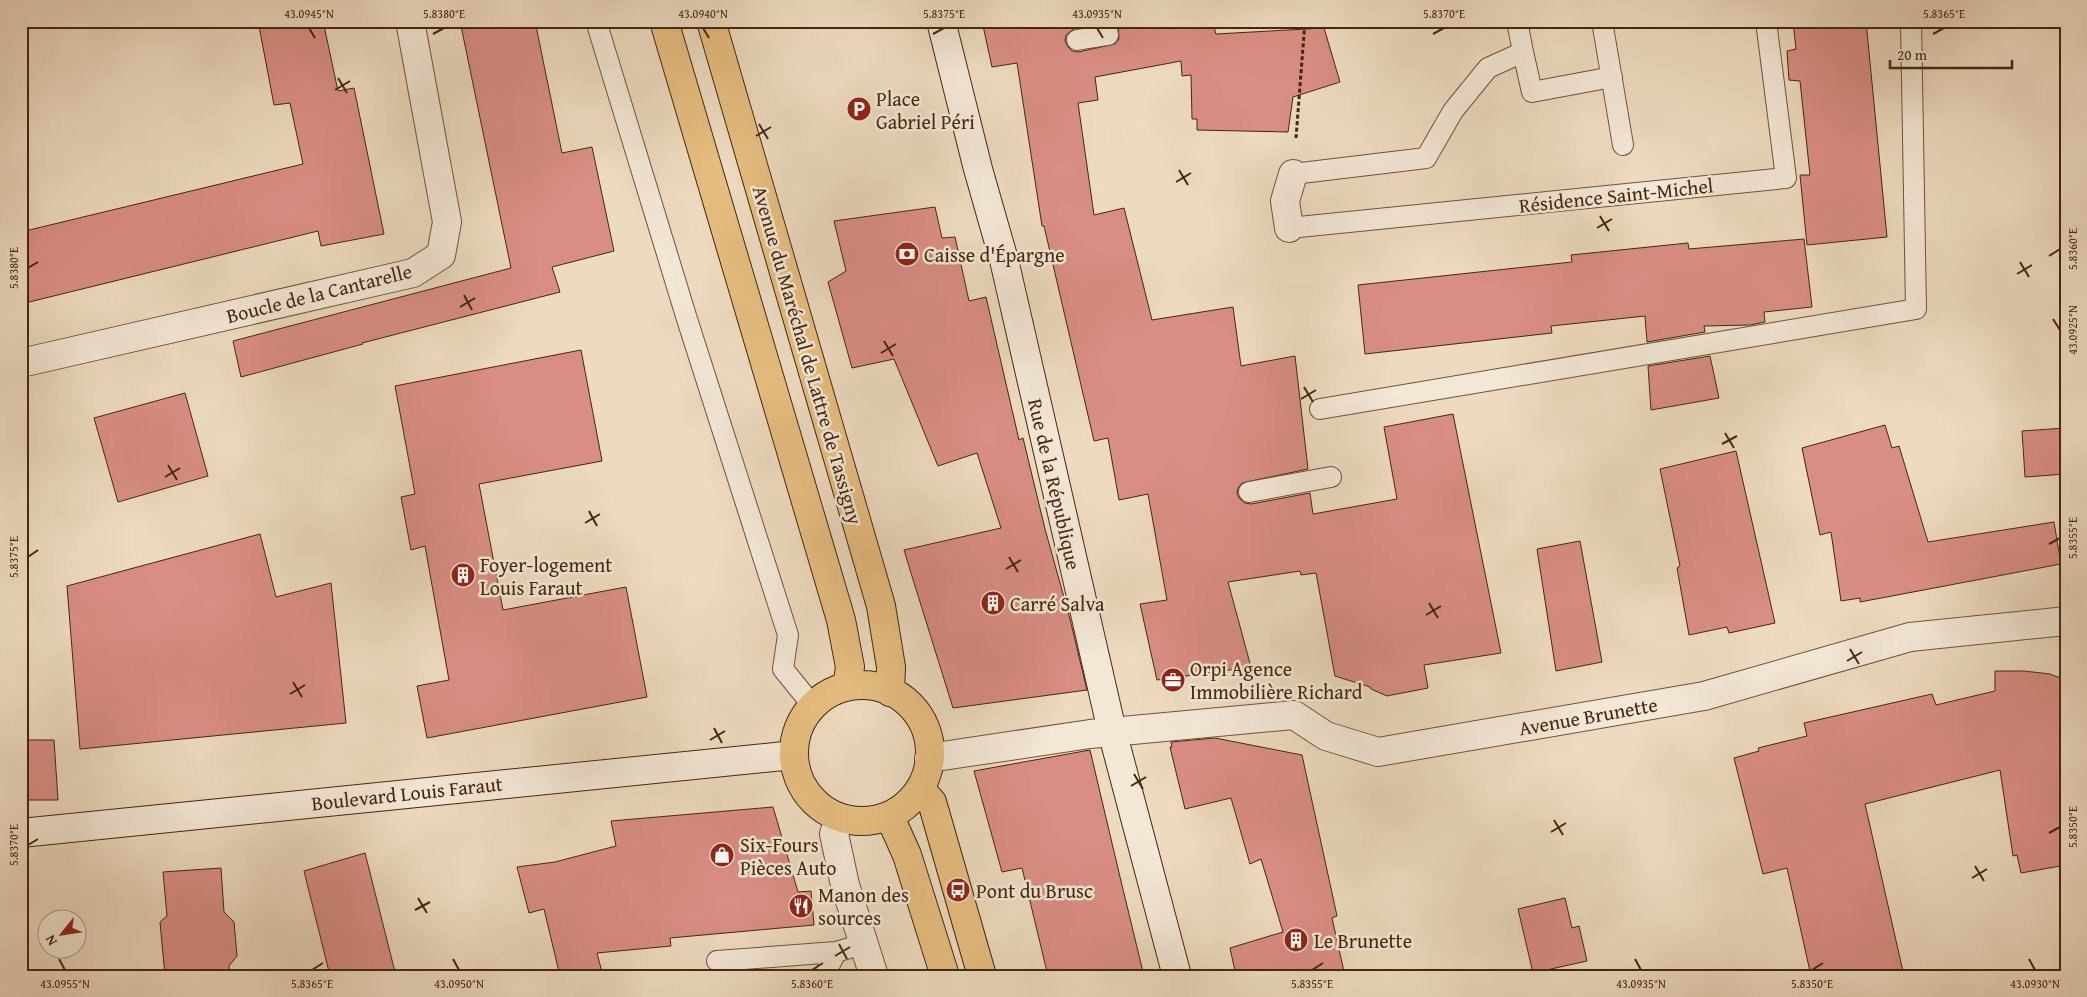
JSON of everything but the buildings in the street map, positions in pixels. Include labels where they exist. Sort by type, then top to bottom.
[{"type":"main road","name":"Avenue du Maréchal de Lattre de Tassigny","points":[[664,21],[841,620],[850,668],[847,687]]},
{"type":"main road","name":"Avenue du Maréchal de Lattre de Tassigny","points":[[711,21],[881,606],[891,667],[890,692]]},
{"type":"main road","points":[[862,685],[876,687],[904,700],[916,712],[924,726],[928,742],[929,758],[926,774],[920,789],[911,800],[886,817],[871,821],[840,818],[825,810],[812,800],[796,772],[794,755],[796,737],[802,720],[813,706],[828,694],[847,687],[862,685]]},
{"type":"main road","points":[[920,789],[932,802],[982,976]]},
{"type":"main road","points":[[886,817],[894,826],[907,855],[945,976]]},
{"type":"street","name":"Boucle de la Cantarelle","points":[[21,363],[413,273],[441,255],[447,222],[410,21]]},
{"type":"street","name":"Rue de la République","points":[[941,21],[978,169],[1004,260],[1112,731],[1177,976]]},
{"type":"street","points":[[1289,228],[1285,201],[1293,174]]},
{"type":"street","name":"Avenue Brunette","points":[[929,758],[1112,731],[1294,715],[1326,736],[1378,752],[1704,696],[1910,637],[2066,620]]},
{"type":"street","name":"Boulevard Louis Faraut","points":[[21,833],[794,755]]},
{"type":"street","points":[[840,818],[834,834],[844,885],[874,976]]},
{"type":"lane","points":[[596,21],[686,316],[788,635],[782,668],[813,706]]},
{"type":"lane","points":[[1077,40],[1108,36],[1106,21]]},
{"type":"lane","points":[[1517,21],[1532,92],[1612,77]]},
{"type":"lane","points":[[1602,21],[1624,145]]},
{"type":"lane","name":"Résidence Saint-Michel","points":[[1289,228],[1786,178],[1766,21]]},
{"type":"lane","points":[[1320,409],[1916,309],[1910,21]]},
{"type":"lane","points":[[1293,174],[1426,158],[1452,111],[1488,68],[1523,52]]},
{"type":"lane","points":[[1250,492],[1331,477]]},
{"type":"lane","points":[[717,961],[836,952],[863,944]]},
{"type":"lane","points":[[824,976],[836,952]]},
{"type":"path","points":[[1295,146],[1305,21]]},
{"type":"place","name":"Place Gabriel Péri","points":[[859,109]]},
{"type":"place","name":"Caisse d'Épargne","points":[[907,254]]},
{"type":"place","name":"Foyer-logement Louis Faraut","points":[[463,575]]},
{"type":"place","name":"Carré Salva","points":[[993,603]]},
{"type":"place","name":"Orpi Agence Immobilière Richard","points":[[1173,680]]},
{"type":"place","name":"Six-Fours Pièces Auto","points":[[722,855]]},
{"type":"place","name":"Pont du Brusc","points":[[958,890]]},
{"type":"place","name":"Manon des sources","points":[[801,906]]},
{"type":"place","name":"Le Brunette","points":[[1296,940]]}]
